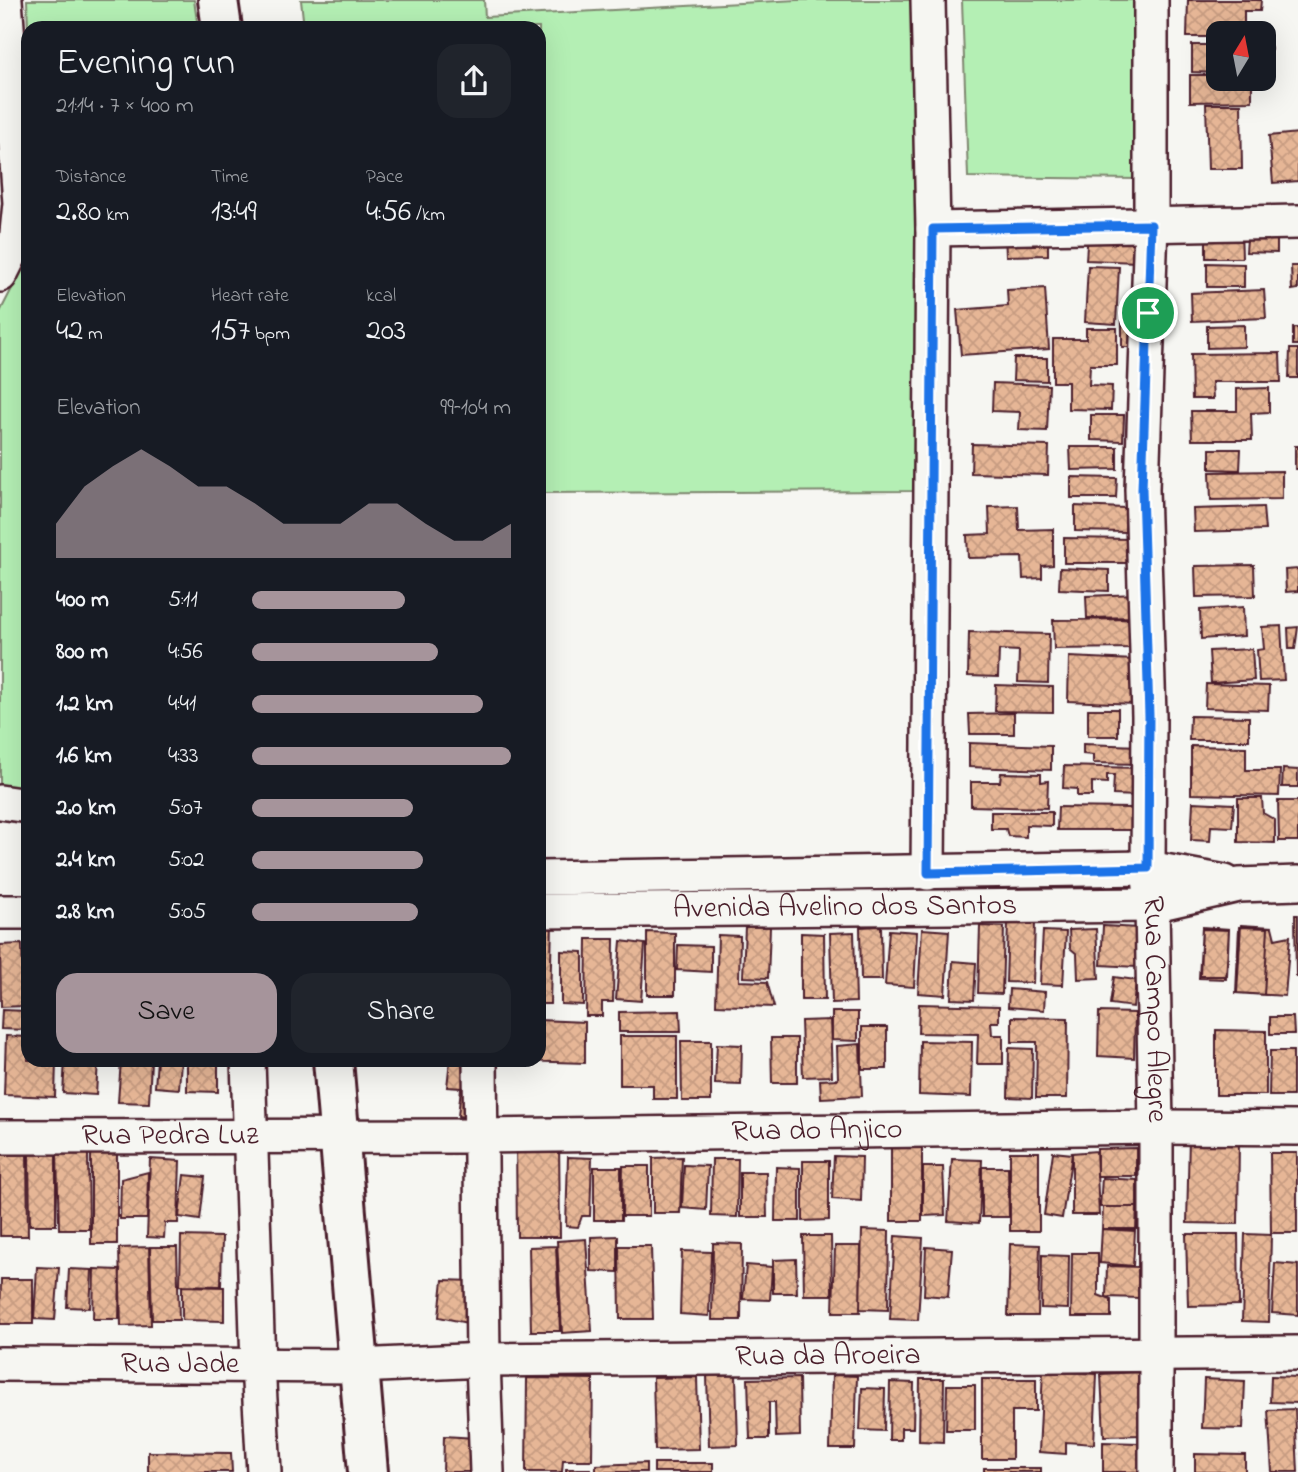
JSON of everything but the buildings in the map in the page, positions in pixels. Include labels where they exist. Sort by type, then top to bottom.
[{"type":"main road","points":[[218,0],[221,21]]},
{"type":"main road","points":[[333,1067],[368,1472]]},
{"type":"street","points":[[0,275],[16,243],[20,203],[5,0]]},
{"type":"street","points":[[928,0],[933,229],[928,873]]},
{"type":"street","name":"Rua Campo Alegre","points":[[1151,0],[1151,225],[1142,489],[1149,716],[1148,868],[1152,905],[1156,1127],[1156,1472]]},
{"type":"street","points":[[933,229],[1298,222]]},
{"type":"street","points":[[0,802],[21,805]]},
{"type":"street","name":"Avenida Avelino dos Santos","points":[[546,878],[1148,868],[1239,885]]},
{"type":"street","points":[[1239,885],[1298,883]]},
{"type":"street","name":"Avenida Avelino dos Santos","points":[[546,911],[1152,905],[1239,885]]},
{"type":"street","points":[[0,912],[21,912]]},
{"type":"street","points":[[248,1067],[264,1472]]},
{"type":"street","points":[[480,1067],[487,1472]]},
{"type":"street","name":"Rua do Anjico","points":[[338,1137],[1156,1127],[1298,1128]]},
{"type":"street","name":"Rua Pedra Luz","points":[[0,1137],[338,1137]]},
{"type":"street","name":"Rua da Aroeira","points":[[359,1366],[483,1360],[1298,1353]]},
{"type":"street","name":"Rua Jade","points":[[0,1364],[359,1366]]},
{"type":"green space","points":[[27,0],[194,0],[197,21],[28,21]]},
{"type":"green space","points":[[301,0],[484,0],[485,17],[797,0],[928,0],[915,491],[546,493],[546,21],[303,21]]},
{"type":"green space","points":[[962,0],[1140,0],[1138,179],[968,177]]},
{"type":"green space","points":[[21,271],[21,795],[0,792],[0,312]]},
{"type":"route","points":[[1151,225],[1148,313],[1142,489],[1149,716],[1148,868],[928,873],[933,229],[1151,225]]}]
